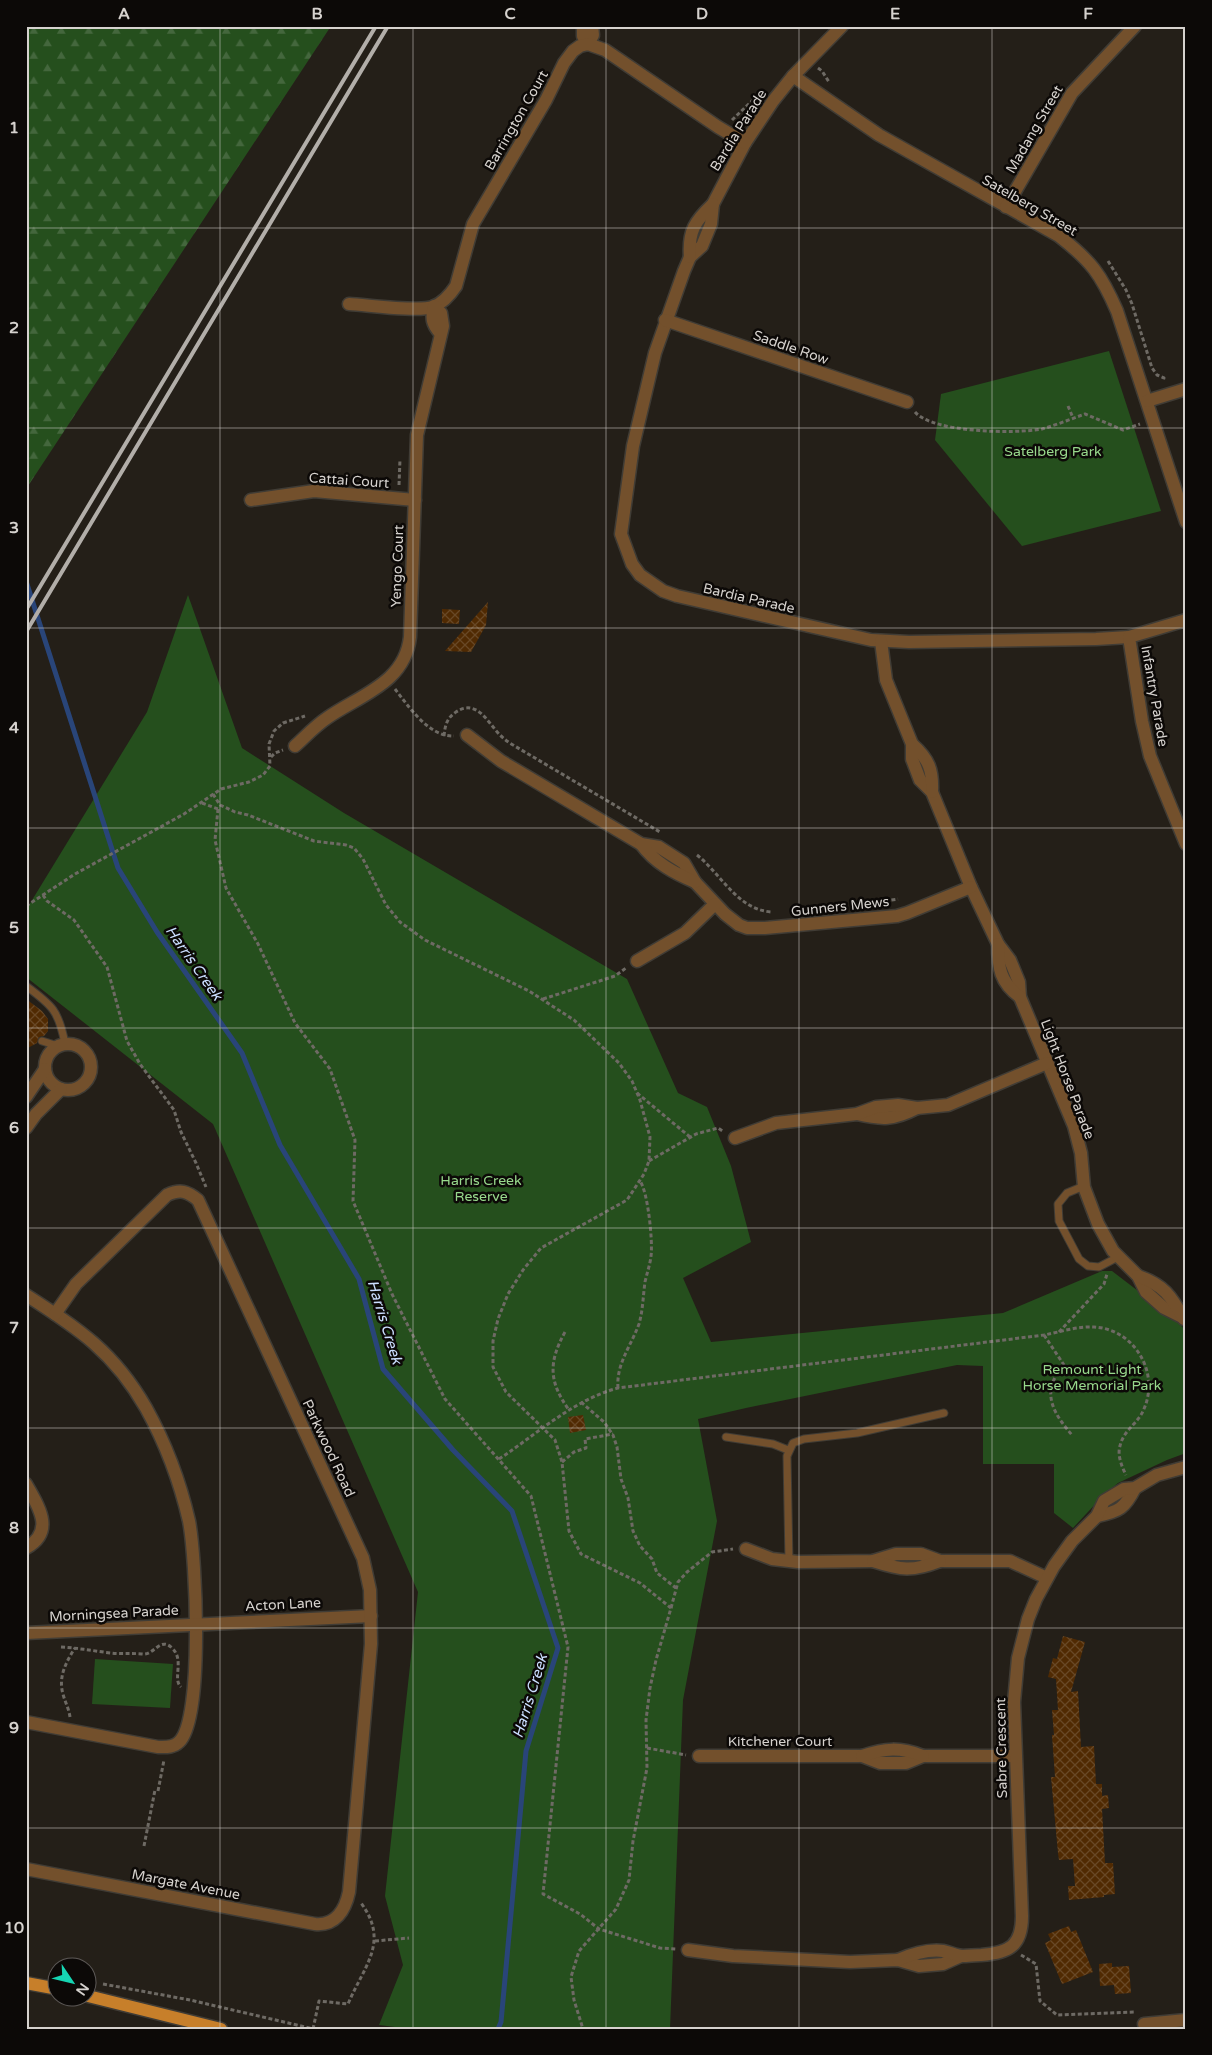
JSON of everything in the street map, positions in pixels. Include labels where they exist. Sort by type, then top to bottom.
[{"type":"main road","points":[[26,1983],[48,1987]]},
{"type":"main road","points":[[98,1998],[221,2029]]},
{"type":"street","points":[[583,26],[583,36],[588,44],[605,50],[718,127],[745,143]]},
{"type":"street","points":[[588,44],[593,34],[592,26]]},
{"type":"street","name":"Bardia Parade","points":[[842,26],[793,76],[773,101],[745,143],[713,204],[711,224],[702,246],[690,257],[665,320],[640,410],[627,482],[621,534],[632,564],[640,575],[651,584],[677,596],[860,639],[881,641],[1129,637],[1186,620]]},
{"type":"street","name":"Madang Street","points":[[1006,207],[1072,93],[1135,26]]},
{"type":"street","name":"Barrington Court","points":[[434,306],[446,299],[456,286],[473,224],[546,100],[560,75],[564,62],[573,51],[588,44]]},
{"type":"street","name":"Satelberg Street","points":[[793,76],[879,135],[1059,236],[1084,256],[1105,283],[1117,311],[1186,522]]},
{"type":"street","points":[[349,304],[418,308],[434,306]]},
{"type":"street","name":"Yengo Court","points":[[294,746],[328,718],[388,681],[402,666],[409,648],[417,435],[439,350],[440,333],[444,326],[441,313],[434,306]]},
{"type":"street","name":"Saddle Row","points":[[665,320],[907,402]]},
{"type":"street","points":[[1147,401],[1186,389]]},
{"type":"street","name":"Cattai Court","points":[[251,500],[320,491],[415,500]]},
{"type":"street","name":"Infantry Parade","points":[[1129,637],[1142,721],[1150,756],[1186,844]]},
{"type":"street","name":"Light Horse Parade","points":[[881,641],[886,680],[912,744],[912,759],[920,780],[932,792],[971,887],[998,944],[1010,960],[1019,982],[1020,997],[1078,1140],[1084,1186],[1098,1224],[1118,1257],[1138,1276],[1155,1282],[1173,1298],[1185,1319]]},
{"type":"street","name":"Gunners Mews","points":[[467,735],[501,761],[641,844],[651,857],[676,874],[696,882],[715,904],[739,925],[756,929],[897,916],[971,887]]},
{"type":"street","points":[[637,961],[685,933],[715,904]]},
{"type":"street","points":[[26,1097],[45,1069],[48,1055],[62,1045],[76,1045],[83,1049],[91,1066],[88,1079],[82,1085],[73,1089],[61,1089],[51,1083],[45,1069]]},
{"type":"street","points":[[735,1138],[776,1123],[857,1114],[876,1107],[898,1105],[917,1108],[948,1105],[1047,1062]]},
{"type":"street","points":[[26,1128],[36,1114],[61,1089]]},
{"type":"street","name":"Parkwood Road","points":[[55,1314],[76,1284],[167,1195],[175,1192],[188,1192],[198,1200],[204,1208],[244,1295],[260,1337],[363,1558],[370,1590],[370,1653],[348,1896],[346,1905],[338,1917]]},
{"type":"street","points":[[26,1295],[90,1339],[115,1364],[136,1392],[164,1444],[178,1482],[189,1522],[195,1566],[196,1624]]},
{"type":"street","name":"Sabre Crescent","points":[[688,1950],[733,1956],[850,1962],[898,1960],[918,1952],[943,1951],[961,1956],[1001,1952],[1008,1949],[1019,1937],[1022,1916],[1014,1702],[1018,1658],[1028,1619],[1047,1578],[1072,1541],[1097,1516],[1104,1502],[1124,1489],[1135,1488],[1157,1475],[1186,1466]]},
{"type":"street","points":[[26,1484],[42,1517],[43,1526],[35,1542],[26,1548]]},
{"type":"street","points":[[746,1549],[772,1559],[789,1562],[873,1561],[896,1554],[921,1554],[940,1561],[1010,1561],[1047,1578]]},
{"type":"street","name":"Acton Lane","points":[[196,1624],[371,1616]]},
{"type":"street","name":"Morningsea Parade","points":[[26,1633],[196,1624],[192,1688],[186,1729],[180,1741],[174,1746],[158,1747],[26,1722]]},
{"type":"street","name":"Kitchener Court","points":[[698,1756],[862,1756],[880,1750],[906,1750],[923,1756],[1016,1756]]},
{"type":"street","name":"Margate Avenue","points":[[26,1869],[315,1924],[326,1924],[338,1917]]},
{"type":"street","points":[[1142,2018],[1186,2020]]},
{"type":"lane","points":[[26,986],[52,1006],[62,1028],[62,1045],[42,1041]]},
{"type":"lane","points":[[1084,1186],[1067,1193],[1058,1204],[1059,1221],[1079,1259],[1088,1266],[1099,1267],[1118,1257]]},
{"type":"lane","points":[[789,1562],[788,1450],[792,1443],[797,1440],[857,1433],[944,1414]]},
{"type":"lane","points":[[726,1437],[774,1444],[788,1450]]},
{"type":"path","points":[[810,60],[822,70],[826,79],[834,85]]},
{"type":"path","points":[[732,120],[762,90]]},
{"type":"path","points":[[1103,255],[1126,290],[1152,368],[1157,375],[1164,378],[1163,386],[1166,395]]},
{"type":"path","points":[[907,402],[922,419],[966,430],[1041,429],[1086,414],[1122,430],[1153,421]]},
{"type":"path","points":[[1068,406],[1073,418]]},
{"type":"path","points":[[388,681],[424,722],[444,736],[467,735]]},
{"type":"path","points":[[444,736],[445,725],[453,714],[463,708],[476,710],[487,718],[502,738],[662,833]]},
{"type":"path","points":[[26,906],[98,861],[213,794],[229,786],[249,782],[263,775],[270,766],[271,758]]},
{"type":"path","points":[[213,794],[219,807],[215,840],[226,888],[258,944],[295,1023],[330,1069],[355,1140],[353,1201],[389,1285],[446,1399],[531,1496],[568,1647],[543,1894],[580,1914],[599,1929],[660,1948],[688,1950]]},
{"type":"path","points":[[202,802],[314,841],[346,845],[354,848],[362,859],[386,905],[400,922],[426,940],[542,999],[574,1020],[594,1037],[627,1072],[637,1092],[650,1137],[649,1161],[640,1182],[626,1200],[541,1248],[523,1270],[508,1294],[498,1319],[493,1340],[493,1367],[506,1392],[555,1440],[562,1462],[569,1531],[581,1554],[640,1583],[671,1608]]},
{"type":"path","points":[[691,850],[744,903],[764,911],[780,911]]},
{"type":"path","points":[[43,895],[47,901],[74,920],[107,967],[127,1041],[140,1064],[174,1110],[180,1132],[202,1175],[207,1190],[204,1208]]},
{"type":"path","points":[[881,902],[902,898]]},
{"type":"path","points":[[542,999],[615,976],[637,961]]},
{"type":"path","points":[[637,1092],[690,1137]]},
{"type":"path","points":[[649,1161],[690,1137],[708,1130],[718,1128],[735,1138]]},
{"type":"path","points":[[618,1388],[617,1380],[621,1365],[637,1329],[642,1311],[645,1282],[652,1248],[646,1195],[640,1182]]},
{"type":"path","points":[[1059,1332],[1104,1284],[1107,1277],[1105,1264]]},
{"type":"path","points":[[499,1460],[581,1402],[597,1394],[618,1388],[1044,1335],[1094,1327],[1113,1332],[1130,1342],[1141,1354],[1149,1374],[1149,1392],[1143,1412],[1129,1428],[1120,1446],[1120,1461],[1124,1472],[1135,1488]]},
{"type":"path","points":[[565,1332],[556,1350],[553,1374],[557,1392],[569,1410]]},
{"type":"path","points":[[1044,1335],[1064,1365],[1053,1382],[1050,1395],[1062,1423],[1072,1435]]},
{"type":"path","points":[[581,1402],[604,1422],[613,1434],[617,1446],[621,1479],[628,1498],[631,1525],[637,1540],[650,1556],[657,1573],[676,1588]]},
{"type":"path","points":[[562,1462],[574,1452],[586,1448],[584,1439],[613,1434]]},
{"type":"path","points":[[583,2029],[574,2000],[571,1977],[579,1951],[616,1908],[629,1880],[636,1825],[645,1783],[646,1720],[650,1688],[678,1582],[712,1552],[724,1549],[746,1549]]},
{"type":"path","points":[[59,1647],[118,1654],[146,1654],[160,1644],[167,1645],[174,1650],[178,1659],[178,1684],[181,1687],[192,1688]]},
{"type":"path","points":[[72,1730],[70,1713],[62,1689],[62,1677],[67,1662],[75,1648]]},
{"type":"path","points":[[647,1748],[698,1756]]},
{"type":"path","points":[[144,1846],[165,1758]]},
{"type":"path","points":[[101,1983],[190,2000],[313,2029],[319,2001],[348,2004],[370,1960],[375,1941],[375,1933],[364,1908],[356,1897],[348,1896]]},
{"type":"path","points":[[375,1941],[409,1938]]},
{"type":"path","points":[[1021,1955],[1036,1964],[1040,2001],[1057,2015],[1142,2018]]},
{"type":"green space","points":[[26,26],[331,26],[26,489]]},
{"type":"green space","name":"Satelberg Park","points":[[1109,351],[1161,511],[1022,546],[935,440],[941,394]]},
{"type":"green space","name":"Harris Creek Reserve","points":[[188,595],[242,748],[344,813],[627,979],[678,1093],[707,1107],[731,1166],[751,1242],[683,1278],[711,1342],[1003,1313],[1102,1271],[1112,1271],[1176,1320],[1186,1331],[1186,1453],[1118,1483],[1073,1528],[1054,1513],[1054,1464],[983,1464],[983,1366],[957,1365],[698,1419],[717,1521],[683,1700],[670,2029],[411,2029],[379,2025],[403,1965],[385,1896],[418,1592],[213,1124],[26,977],[26,910],[147,712]]},
{"type":"green space","points":[[95,1659],[173,1664],[170,1708],[92,1704]]},
{"type":"building","points":[[488,602],[486,625],[471,652],[445,651]]},
{"type":"building","points":[[442,609],[460,610],[459,624],[442,623]]},
{"type":"building","points":[[26,999],[42,1011],[48,1019],[48,1031],[44,1036],[39,1037],[37,1043],[26,1049]]},
{"type":"building","points":[[583,1415],[586,1430],[570,1433],[568,1417]]},
{"type":"building","points":[[1063,1636],[1085,1642],[1071,1692],[1078,1691],[1081,1747],[1094,1746],[1096,1784],[1102,1784],[1102,1796],[1108,1795],[1109,1808],[1102,1809],[1105,1863],[1113,1863],[1115,1894],[1104,1895],[1104,1897],[1069,1900],[1068,1886],[1075,1886],[1073,1859],[1059,1860],[1051,1777],[1055,1777],[1052,1710],[1058,1710],[1056,1679],[1048,1677],[1053,1658],[1057,1659]]},
{"type":"building","points":[[1069,1926],[1071,1932],[1076,1930],[1093,1972],[1062,1984],[1045,1943],[1051,1940],[1048,1934]]},
{"type":"building","points":[[1112,1963],[1112,1967],[1129,1966],[1131,1993],[1115,1994],[1114,1985],[1100,1986],[1099,1964]]},
{"type":"waterway","name":"Harris Creek","points":[[26,581],[118,868],[157,932],[242,1053],[280,1145],[359,1279],[383,1369],[453,1450],[512,1511],[558,1648],[526,1751],[501,2022],[498,2029]]},
{"type":"railway","points":[[26,610],[376,26]]},
{"type":"railway","points":[[26,632],[388,26]]},
{"type":"park label","name":"Remount Light Horse Memorial Park","points":[[1092,1378]]}]
